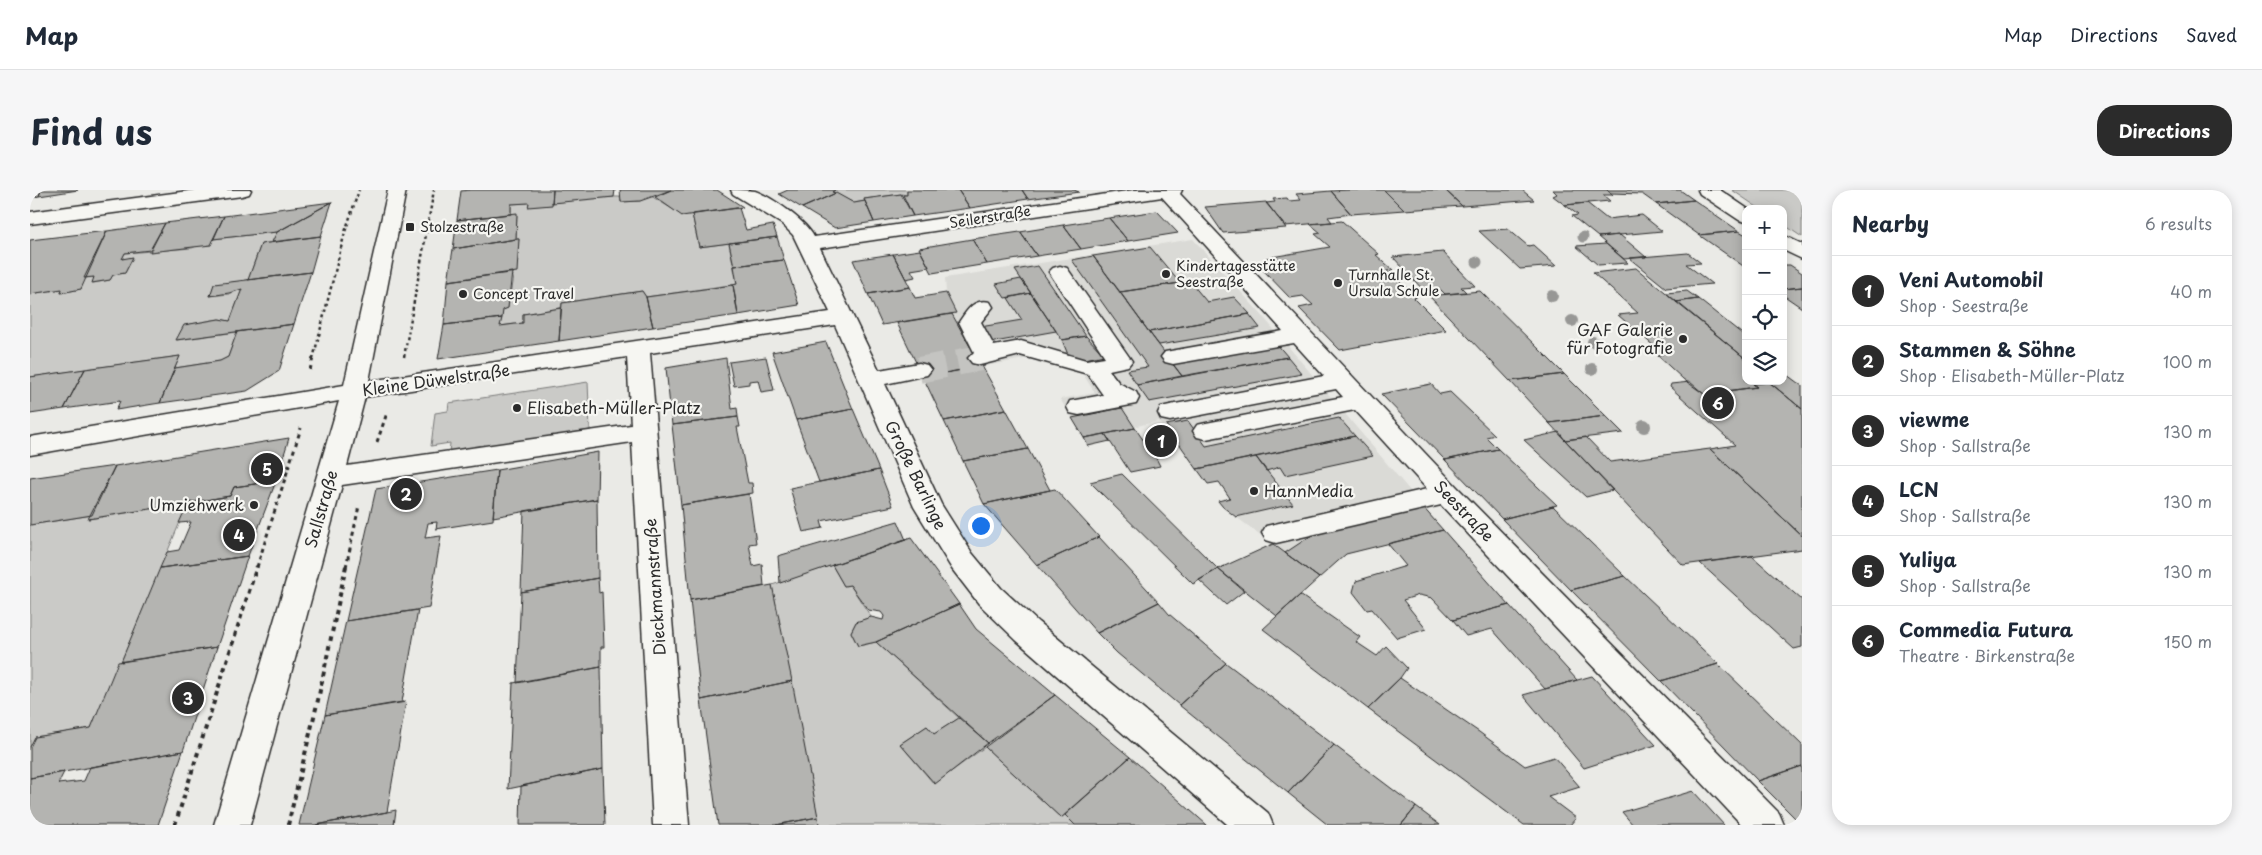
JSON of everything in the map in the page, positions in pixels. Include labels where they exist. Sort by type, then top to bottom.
[{"type":"street","points":[[30,218],[73,210],[242,190]]},
{"type":"street","name":"Sallstraße","points":[[232,825],[354,392],[397,190]]},
{"type":"street","name":"Große Barlinge","points":[[740,190],[789,220],[802,232],[843,317],[928,507],[962,561],[990,596],[1028,631],[1255,825]]},
{"type":"street","points":[[1707,190],[1742,213]]},
{"type":"street","name":"Seilerstraße","points":[[808,244],[1109,194],[1170,191]]},
{"type":"street","name":"Seestraße","points":[[1170,191],[1298,334],[1448,494],[1766,825]]},
{"type":"street","points":[[1787,244],[1802,253]]},
{"type":"street","points":[[982,307],[970,322],[984,356],[1021,348],[1085,367],[1120,361],[1060,272]]},
{"type":"street","name":"Kleine Düwelstraße","points":[[30,446],[308,398],[638,350],[843,317]]},
{"type":"street","points":[[1173,357],[1298,334]]},
{"type":"street","name":"Dieckmannstraße","points":[[638,350],[671,825]]},
{"type":"street","points":[[1079,407],[1134,407],[1110,388],[1094,366]]},
{"type":"street","points":[[870,379],[919,370]]},
{"type":"street","points":[[1170,413],[1341,380]]},
{"type":"street","points":[[1206,431],[1361,401]]},
{"type":"street","points":[[329,478],[644,432]]},
{"type":"street","points":[[1276,533],[1448,494]]},
{"type":"path","points":[[175,825],[303,423],[308,398],[310,370],[346,232],[359,190]]},
{"type":"path","points":[[288,825],[318,700],[366,472],[390,405],[400,385],[434,190]]},
{"type":"shaded area","points":[[835,190],[907,190],[907,195],[901,194],[864,199],[865,201],[854,203],[832,192]]},
{"type":"shaded area","points":[[1732,190],[1802,190],[1802,237],[1787,227],[1787,205],[1754,205]]},
{"type":"shaded area","points":[[651,196],[682,215],[692,214],[699,247],[729,243],[737,284],[646,297],[642,291],[562,303],[561,308],[523,314],[523,323],[500,326],[503,310],[508,308],[519,239],[516,239],[517,214],[511,214],[511,204],[614,197],[620,197],[621,202],[640,201]]},
{"type":"shaded area","points":[[277,232],[272,242],[261,244],[248,280],[214,285],[210,296],[229,294],[242,289],[230,321],[219,319],[185,325],[177,340],[237,332],[228,357],[220,361],[175,368],[180,356],[30,377],[30,294],[62,289],[61,293],[81,289],[84,278],[94,277],[93,283],[110,280],[113,275],[125,273],[133,258],[122,259],[125,253],[192,248],[213,239]]},
{"type":"shaded area","points":[[1193,239],[1260,313],[1443,530],[1347,554],[1319,578],[1236,517],[1293,504],[1256,457],[1197,469],[1167,425],[1162,426],[1159,421],[1084,438],[1060,399],[1095,393],[1081,371],[1052,362],[1039,364],[1035,357],[985,366],[972,350],[952,314],[956,312],[946,293],[945,278]]},
{"type":"shaded area","points":[[588,382],[590,430],[449,453],[450,443],[431,446],[435,413],[448,411],[449,403]]},
{"type":"shaded area","points":[[188,503],[91,728],[35,737],[30,747],[30,525],[92,515],[89,519]]},
{"type":"shaded area","points":[[832,565],[844,586],[850,585],[871,617],[856,622],[851,632],[858,646],[876,642],[959,718],[934,734],[927,726],[900,744],[934,784],[985,747],[1061,818],[1065,815],[1075,825],[819,825],[772,585]]},
{"type":"building","points":[[30,190],[41,190],[39,196],[30,198]]},
{"type":"building","points":[[41,190],[78,190],[39,196]]},
{"type":"building","points":[[553,190],[552,205],[528,207],[529,203],[511,204],[511,214],[457,220],[461,191]]},
{"type":"building","points":[[553,190],[615,190],[614,197],[552,203]]},
{"type":"building","points":[[620,190],[671,190],[640,201],[621,202]]},
{"type":"building","points":[[671,190],[717,190],[743,207],[682,216],[655,197]]},
{"type":"building","points":[[788,190],[835,190],[832,192],[836,193],[802,208],[779,194]]},
{"type":"building","points":[[907,190],[958,190],[970,208],[913,216],[903,195],[907,195]]},
{"type":"building","points":[[958,190],[1022,190],[1028,199],[970,208]]},
{"type":"building","points":[[1022,190],[1074,190],[1079,192],[1028,199]]},
{"type":"building","points":[[1384,190],[1404,210],[1351,214],[1331,191]]},
{"type":"building","points":[[1384,190],[1445,190],[1462,206],[1404,210]]},
{"type":"building","points":[[1445,190],[1522,190],[1534,200],[1462,206]]},
{"type":"building","points":[[1553,190],[1607,190],[1613,195],[1603,195],[1610,201],[1565,205],[1553,196],[1557,194]]},
{"type":"building","points":[[1607,190],[1680,190],[1694,200],[1656,204],[1642,194],[1611,193]]},
{"type":"building","points":[[1331,191],[1351,214],[1328,217],[1332,222],[1285,226],[1266,203],[1275,202],[1273,199],[1301,200],[1296,194]]},
{"type":"building","points":[[836,193],[854,203],[865,201],[874,222],[835,228],[802,208]]},
{"type":"building","points":[[901,194],[913,216],[874,222],[864,199]]},
{"type":"building","points":[[1694,200],[1739,231],[1699,235],[1656,204]]},
{"type":"building","points":[[332,202],[321,236],[272,242],[277,232]]},
{"type":"building","points":[[332,202],[277,232],[213,239],[224,216]]},
{"type":"building","points":[[1266,202],[1286,228],[1223,233],[1205,207]]},
{"type":"building","points":[[1587,203],[1607,219],[1642,215],[1662,231],[1598,237],[1572,216],[1578,215],[1565,205]]},
{"type":"building","points":[[739,208],[746,230],[773,225],[777,237],[699,247],[692,214]]},
{"type":"building","points":[[1157,211],[1178,233],[1128,241],[1109,218]]},
{"type":"building","points":[[517,213],[516,239],[453,249],[457,220]]},
{"type":"building","points":[[224,216],[211,245],[150,252],[165,223]]},
{"type":"building","points":[[1109,218],[1128,241],[1081,249],[1063,225]]},
{"type":"building","name":"Turnhalle St. Ursula Schule","points":[[1342,221],[1379,254],[1376,255],[1393,270],[1387,271],[1417,297],[1414,298],[1446,330],[1340,350],[1299,308],[1313,305],[1303,296],[1290,298],[1263,270],[1276,268],[1266,258],[1330,247],[1315,234],[1321,233],[1310,224]]},
{"type":"building","points":[[165,223],[150,250],[125,253],[122,259],[133,257],[125,273],[113,275],[110,280],[92,283],[94,277],[84,278],[107,231]]},
{"type":"building","points":[[1063,225],[1081,249],[1037,256],[1020,232]]},
{"type":"building","points":[[1508,229],[1528,246],[1533,245],[1556,266],[1520,269],[1479,231]]},
{"type":"building","points":[[107,231],[81,289],[61,293],[62,289],[30,294],[30,240]]},
{"type":"building","points":[[1739,231],[1742,233],[1742,265],[1699,235]]},
{"type":"building","points":[[1020,232],[1037,256],[987,264],[972,239]]},
{"type":"building","points":[[1620,235],[1646,257],[1624,259],[1598,237]]},
{"type":"building","points":[[321,236],[311,272],[248,280],[261,244]]},
{"type":"building","points":[[777,237],[784,260],[734,266],[729,243]]},
{"type":"building","points":[[519,239],[517,272],[448,281],[453,249]]},
{"type":"building","points":[[972,239],[987,264],[932,273],[919,248]]},
{"type":"building","points":[[1606,244],[1628,263],[1598,265],[1576,246]]},
{"type":"building","points":[[1150,247],[1180,283],[1120,292],[1093,256]]},
{"type":"building","points":[[920,250],[929,267],[911,270],[915,277],[906,279],[893,254]]},
{"type":"building","points":[[1443,252],[1475,286],[1461,287],[1466,292],[1445,294],[1440,289],[1424,291],[1393,257]]},
{"type":"building","points":[[1688,253],[1701,263],[1686,264],[1712,284],[1666,288],[1629,258]]},
{"type":"building","points":[[893,254],[910,287],[868,294],[853,260]]},
{"type":"building","points":[[1093,256],[1182,376],[1137,385],[1127,370],[1148,367],[1072,260]]},
{"type":"building","points":[[784,260],[799,305],[738,315],[733,285],[737,284],[734,266]]},
{"type":"building","points":[[1787,265],[1802,273],[1802,287],[1787,289]]},
{"type":"building","points":[[1038,266],[1086,336],[1062,340],[1015,270]]},
{"type":"building","points":[[1636,268],[1742,356],[1742,385],[1754,385],[1757,387],[1704,394],[1683,379],[1657,355],[1663,354],[1618,315],[1638,313],[1593,273]]},
{"type":"building","points":[[311,272],[294,324],[176,340],[184,325],[219,319],[230,321],[242,289],[210,296],[214,284]]},
{"type":"building","points":[[512,272],[508,308],[503,310],[502,318],[444,325],[448,281]]},
{"type":"building","points":[[1021,279],[1031,293],[1005,298],[996,284]]},
{"type":"building","points":[[1180,283],[1183,287],[1193,285],[1207,302],[1234,297],[1250,314],[1149,332],[1120,292]]},
{"type":"building","points":[[733,285],[738,315],[653,327],[646,297]]},
{"type":"building","points":[[910,287],[915,298],[946,293],[956,313],[882,325],[868,294]]},
{"type":"building","points":[[1802,287],[1802,308],[1787,298],[1787,289]]},
{"type":"building","points":[[642,291],[646,297],[653,327],[559,341],[562,303]]},
{"type":"building","points":[[1480,291],[1564,374],[1510,381],[1429,296]]},
{"type":"building","points":[[1687,291],[1698,299],[1676,302],[1666,293]]},
{"type":"building","points":[[1031,293],[1056,331],[989,343],[980,327],[1022,320],[1008,298]]},
{"type":"building","points":[[1698,299],[1742,334],[1742,356],[1676,302]]},
{"type":"building","points":[[561,308],[559,341],[438,359],[444,325],[502,318],[500,326],[523,323],[523,314]]},
{"type":"building","points":[[952,314],[972,350],[975,350],[985,366],[923,377],[897,323]]},
{"type":"building","points":[[1249,314],[1260,328],[1159,345],[1149,332]]},
{"type":"building","points":[[294,324],[279,371],[247,391],[160,403],[175,368],[220,361],[228,357],[237,332]]},
{"type":"building","points":[[1086,336],[1104,355],[1071,362],[1062,340]]},
{"type":"building","points":[[826,342],[853,409],[796,420],[772,352]]},
{"type":"building","points":[[1276,343],[1288,357],[1182,376],[1171,362]]},
{"type":"building","points":[[180,356],[160,403],[116,410],[120,401],[64,409],[85,369]]},
{"type":"building","points":[[766,357],[774,390],[761,392],[758,380],[749,381],[749,384],[734,386],[729,362]]},
{"type":"building","points":[[1288,357],[1302,374],[1149,402],[1137,385]]},
{"type":"building","points":[[726,358],[732,409],[737,408],[738,417],[672,425],[666,368]]},
{"type":"building","points":[[982,366],[1006,409],[944,421],[923,377]]},
{"type":"building","points":[[85,369],[64,409],[30,414],[30,377]]},
{"type":"building","points":[[1564,374],[1606,416],[1549,423],[1510,381]]},
{"type":"building","points":[[1787,375],[1802,386],[1802,409],[1773,385],[1787,385]]},
{"type":"building","points":[[1690,382],[1704,394],[1757,387],[1754,385],[1773,385],[1802,409],[1802,536],[1710,449],[1735,445],[1670,387],[1671,384]]},
{"type":"building","points":[[1431,384],[1440,394],[1450,392],[1495,435],[1486,437],[1498,449],[1445,460],[1381,394]]},
{"type":"building","points":[[1122,408],[1135,428],[1084,438],[1072,418]]},
{"type":"building","points":[[853,409],[879,470],[819,482],[796,420]]},
{"type":"building","points":[[1006,409],[1028,449],[963,461],[944,421]]},
{"type":"building","points":[[1606,416],[1623,433],[1565,440],[1549,423]]},
{"type":"building","points":[[738,417],[740,427],[737,427],[748,483],[752,483],[753,493],[681,505],[672,425]]},
{"type":"building","points":[[1339,418],[1355,436],[1197,469],[1166,425],[1188,421],[1206,446]]},
{"type":"building","points":[[1135,428],[1160,466],[1130,472],[1105,434]]},
{"type":"building","points":[[1559,432],[1613,490],[1586,497],[1524,440]]},
{"type":"building","points":[[1105,434],[1110,441],[1088,446],[1084,438]]},
{"type":"building","points":[[1355,436],[1373,456],[1285,475],[1280,467],[1266,471],[1256,457]]},
{"type":"building","points":[[1586,437],[1610,462],[1710,449],[1802,536],[1802,549],[1683,565],[1565,440]]},
{"type":"building","points":[[289,438],[276,481],[234,487],[230,496],[88,519],[115,466]]},
{"type":"building","points":[[1028,449],[1050,490],[984,504],[963,461]]},
{"type":"building","points":[[1498,449],[1557,505],[1502,519],[1445,460]]},
{"type":"building","points":[[598,452],[597,499],[493,517],[497,470]]},
{"type":"building","name":"HannMedia","points":[[1256,457],[1293,504],[1236,517],[1218,501],[1230,498],[1219,482],[1208,484],[1197,469]]},
{"type":"building","points":[[115,466],[92,515],[30,525],[30,478]]},
{"type":"building","points":[[497,470],[493,520],[436,529],[437,522],[428,523],[425,538],[441,536],[429,608],[346,621],[376,489]]},
{"type":"building","points":[[879,470],[893,506],[821,521],[823,528],[803,532],[790,488]]},
{"type":"building","points":[[1122,474],[1218,569],[1193,584],[1090,482]]},
{"type":"building","points":[[276,481],[248,556],[160,568],[167,552],[179,550],[191,522],[179,523],[188,503],[230,496],[234,487]]},
{"type":"building","points":[[1055,489],[1099,537],[1037,565],[984,504]]},
{"type":"building","points":[[749,494],[756,543],[749,544],[753,566],[762,564],[764,586],[690,600],[681,505]]},
{"type":"building","points":[[597,499],[598,578],[521,592],[524,511]]},
{"type":"building","points":[[1421,505],[1443,530],[1346,554],[1319,578],[1285,553],[1321,529]]},
{"type":"building","points":[[1553,506],[1625,576],[1571,590],[1502,519]]},
{"type":"building","points":[[898,521],[906,540],[780,583],[778,556]]},
{"type":"building","points":[[1443,530],[1509,605],[1453,620],[1432,598],[1419,595],[1403,600],[1426,629],[1397,638],[1372,609],[1367,610],[1353,592],[1356,581],[1406,566],[1388,544]]},
{"type":"building","points":[[1099,537],[1159,602],[1097,633],[1037,565]]},
{"type":"building","points":[[911,538],[959,604],[876,642],[858,646],[851,632],[856,622],[871,617],[883,620],[884,616],[881,612],[868,610],[850,585],[844,586],[832,565]]},
{"type":"building","points":[[1273,544],[1319,578],[1277,616],[1218,569]]},
{"type":"building","points":[[248,556],[217,647],[121,662],[160,568]]},
{"type":"building","points":[[1752,556],[1802,600],[1802,647],[1794,649],[1700,563]]},
{"type":"building","points":[[1218,569],[1244,591],[1226,605],[1199,580]]},
{"type":"building","points":[[1625,576],[1718,664],[1661,681],[1571,590]]},
{"type":"building","points":[[598,578],[599,593],[602,592],[604,647],[601,647],[601,667],[517,683],[521,592]]},
{"type":"building","points":[[772,585],[792,681],[701,700],[690,600]]},
{"type":"building","points":[[1300,595],[1360,637],[1356,642],[1377,656],[1386,646],[1407,668],[1400,678],[1368,709],[1263,629]]},
{"type":"building","points":[[1159,602],[1169,614],[1226,663],[1179,705],[1117,653],[1097,633]]},
{"type":"building","points":[[959,604],[976,629],[1055,695],[988,743],[876,642]]},
{"type":"building","points":[[1509,605],[1577,680],[1545,689],[1492,629],[1466,636],[1453,620]]},
{"type":"building","points":[[418,610],[402,702],[325,715],[346,621]]},
{"type":"building","points":[[217,647],[183,751],[30,778],[30,747],[35,737],[91,728],[118,662]]},
{"type":"building","points":[[1226,663],[1334,745],[1288,793],[1179,705]]},
{"type":"building","points":[[1718,664],[1802,745],[1802,766],[1758,781],[1661,681]]},
{"type":"building","points":[[601,667],[603,769],[508,789],[513,683]]},
{"type":"building","points":[[1592,676],[1656,745],[1584,768],[1523,695]]},
{"type":"building","points":[[1400,678],[1525,766],[1554,757],[1580,787],[1548,797],[1576,818],[1570,825],[1524,825],[1368,709]]},
{"type":"building","points":[[792,681],[818,817],[776,825],[718,825],[701,700]]},
{"type":"building","points":[[1055,695],[1130,757],[1061,818],[985,747]]},
{"type":"building","points":[[406,702],[387,812],[316,825],[299,825],[325,715]]},
{"type":"building","points":[[959,718],[988,743],[935,784],[900,744],[927,726],[934,734]]},
{"type":"building","points":[[1334,745],[1416,807],[1401,825],[1328,825],[1288,793]]},
{"type":"building","points":[[183,751],[158,825],[30,825],[30,778],[64,772],[58,784],[84,781],[90,767]]},
{"type":"building","points":[[1130,757],[1207,825],[1075,825],[1065,815]]},
{"type":"building","points":[[1802,766],[1802,825],[1758,781]]},
{"type":"building","points":[[603,769],[605,825],[520,825],[521,786]]},
{"type":"building","points":[[1693,791],[1724,825],[1633,825],[1622,812]]},
{"type":"building","points":[[1416,807],[1440,825],[1401,825]]},
{"type":"building","points":[[396,810],[394,825],[316,825],[387,812]]},
{"type":"building","points":[[818,817],[819,825],[776,825]]},
{"type":"tunnel","points":[[919,370],[980,358],[976,359]]},
{"type":"place","name":"Stolzestraße","points":[[410,227]]},
{"type":"place","name":"Kindertagesstätte Seestraße","points":[[1166,274]]},
{"type":"place","name":"Turnhalle St. Ursula Schule","points":[[1338,283]]},
{"type":"place","name":"Concept Travel","points":[[463,294]]},
{"type":"place","name":"GAF Galerie für Fotografie","points":[[1683,339]]},
{"type":"place","name":"Commedia Futura","points":[[1718,403]]},
{"type":"place","name":"Elisabeth-Müller-Platz","points":[[517,408]]},
{"type":"place","name":"Veni Automobil","points":[[1161,441]]},
{"type":"place","name":"Yuliya","points":[[267,469]]},
{"type":"place","name":"HannMedia","points":[[1254,491]]},
{"type":"place","name":"Stammen & Söhne","points":[[406,494]]},
{"type":"place","name":"Umziehwerk","points":[[254,505]]},
{"type":"place","name":"LCN","points":[[239,535]]},
{"type":"place","name":"viewme","points":[[188,698]]}]
